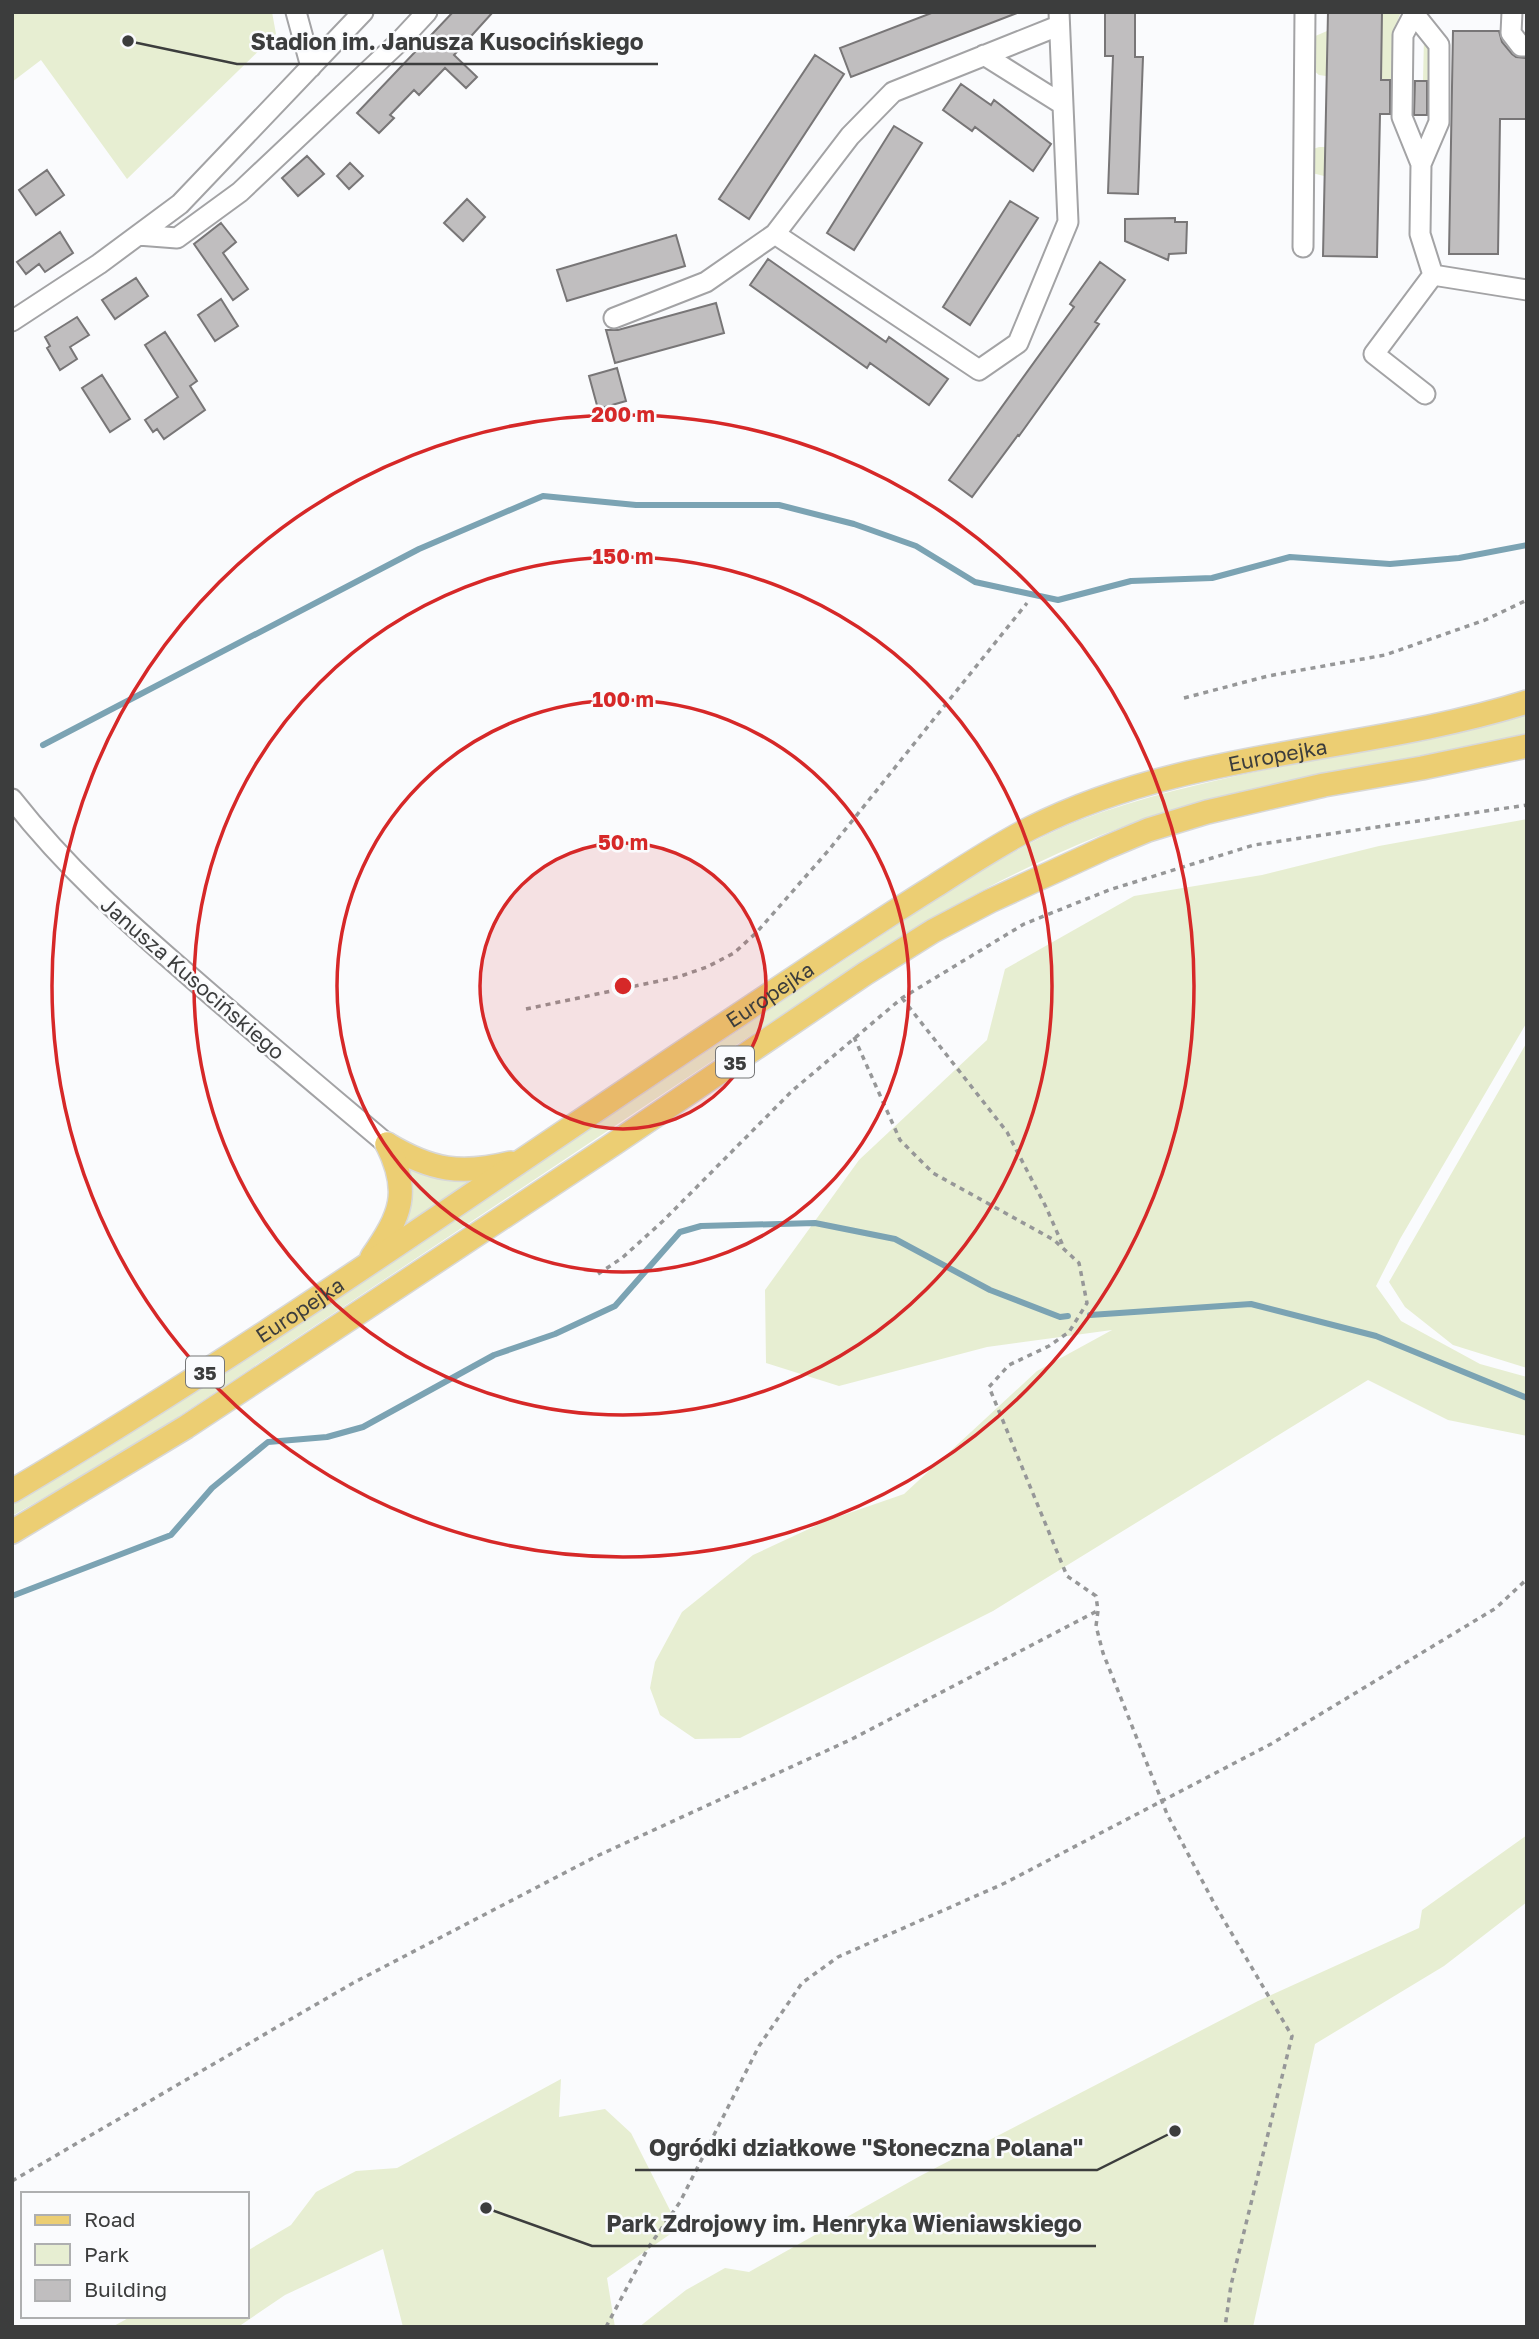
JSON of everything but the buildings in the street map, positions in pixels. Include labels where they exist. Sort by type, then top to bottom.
[{"type":"main road","name":"Europejka","points":[[12,1491],[99,1441],[876,923],[1032,827],[1114,794],[1181,775],[1464,719],[1527,702]]},
{"type":"main road","name":"Europejka","points":[[12,1532],[187,1427],[866,973],[933,931],[990,901],[1148,830],[1207,812],[1324,785],[1527,746]]},
{"type":"main road","points":[[387,1144],[424,1164],[442,1169],[485,1169],[525,1159]]},
{"type":"main road","points":[[365,1266],[392,1226],[401,1195],[397,1164],[387,1144]]},
{"type":"street","points":[[296,12],[311,67]]},
{"type":"street","points":[[12,321],[99,264],[180,204],[363,12]]},
{"type":"street","points":[[138,235],[177,238],[240,192],[399,42],[427,12]]},
{"type":"street","points":[[1303,247],[1305,12]]},
{"type":"street","points":[[1511,12],[1511,33],[1521,46],[1527,46]]},
{"type":"street","points":[[1421,164],[1402,117],[1403,35],[1415,14],[1439,45],[1439,122],[1421,164],[1420,234],[1433,275]]},
{"type":"street","points":[[614,318],[706,282],[775,234],[850,136],[893,92],[984,55],[1058,19],[1068,222],[1018,343],[979,370],[775,234]]},
{"type":"street","points":[[984,55],[1062,104]]},
{"type":"street","points":[[1433,275],[1527,290]]},
{"type":"street","points":[[1425,394],[1374,354],[1433,275]]},
{"type":"street","name":"Janusza Kusocińskiego","points":[[12,799],[60,857],[92,890],[387,1144]]},
{"type":"path","points":[[1184,698],[1268,676],[1385,655],[1485,621],[1527,600]]},
{"type":"path","points":[[526,1009],[678,976],[707,967],[734,953],[786,900],[1027,603]]},
{"type":"path","points":[[598,1273],[622,1258],[663,1221],[792,1091],[902,998],[1024,924],[1109,890],[1254,845],[1527,805]]},
{"type":"path","points":[[902,998],[1007,1132],[1065,1250]]},
{"type":"path","points":[[854,1038],[900,1140],[933,1173],[1054,1240],[1079,1263],[1087,1303],[1069,1332],[1049,1346],[1009,1365],[989,1387],[1067,1576],[1096,1596],[1096,1626],[1103,1653],[1162,1801],[1215,1905],[1292,2036],[1231,2284],[1225,2327]]},
{"type":"path","points":[[606,2327],[648,2248],[680,2202],[759,2046],[802,1983],[838,1957],[1005,1884],[1271,1744],[1496,1608],[1527,1579]]},
{"type":"path","points":[[12,2181],[353,1983],[597,1856],[852,1739],[1098,1611]]},
{"type":"green space","points":[[12,12],[272,12],[276,34],[127,179],[41,60],[12,82]]},
{"type":"green space","points":[[1382,12],[1401,12],[1394,37],[1394,80],[1381,80]]},
{"type":"green space","points":[[1327,31],[1326,76],[1313,70],[1313,37]]},
{"type":"green space","points":[[1424,38],[1436,58],[1436,80],[1423,80]]},
{"type":"green space","points":[[1325,147],[1324,176],[1312,173],[1313,149]]},
{"type":"green space","points":[[1527,713],[1527,733],[1276,784],[1193,804],[1109,832],[990,886],[876,952],[178,1417],[12,1516],[12,1504],[95,1456],[171,1407],[938,898],[1024,847],[1078,821],[1143,799],[1244,774],[1413,740]]},
{"type":"green space","points":[[1527,819],[1527,1022],[1400,1239],[1376,1286],[1401,1321],[1480,1364],[1527,1377],[1527,1436],[1448,1420],[1368,1380],[993,1611],[740,1738],[695,1739],[660,1715],[650,1688],[655,1662],[682,1612],[753,1555],[826,1521],[904,1494],[1037,1371],[1112,1330],[987,1347],[839,1386],[766,1363],[765,1290],[859,1160],[987,1040],[1005,969],[1134,896],[1262,875],[1379,846]]},
{"type":"green space","points":[[1527,1042],[1527,1368],[1453,1345],[1405,1307],[1389,1282]]},
{"type":"green space","points":[[409,1167],[437,1178],[469,1180],[405,1224]]},
{"type":"green space","points":[[1527,1835],[1527,1902],[1444,1966],[1315,2044],[1253,2327],[639,2327],[686,2290],[725,2268],[749,2272],[920,2176],[1258,2001],[1419,1928],[1422,1910]]},
{"type":"green space","points":[[561,2079],[559,2117],[605,2109],[631,2133],[679,2228],[607,2278],[615,2327],[403,2327],[383,2249],[285,2295],[238,2327],[112,2327],[128,2318],[248,2318],[248,2250],[291,2225],[316,2192],[356,2171],[397,2168]]},
{"type":"waterway","points":[[43,745],[419,549],[543,496],[636,505],[779,505],[854,524],[916,546],[975,582],[1058,600],[1131,581],[1212,578],[1290,557],[1390,564],[1459,558],[1527,545]]},
{"type":"waterway","points":[[12,1596],[171,1535],[212,1488],[268,1442],[327,1437],[363,1427],[494,1355],[555,1334],[615,1306],[680,1232],[701,1226],[815,1223],[895,1239],[990,1290],[1060,1317],[1068,1316]]},
{"type":"waterway","points":[[1090,1315],[1251,1304],[1376,1336],[1527,1398]]},
{"type":"place","name":"Stadion im. Janusza Kusocińskiego","points":[[128,41]]},
{"type":"place","name":"Ogródki działkowe \"Słoneczna Polana\"","points":[[1175,2131]]},
{"type":"place","name":"Park Zdrojowy im. Henryka Wieniawskiego","points":[[486,2208]]}]
